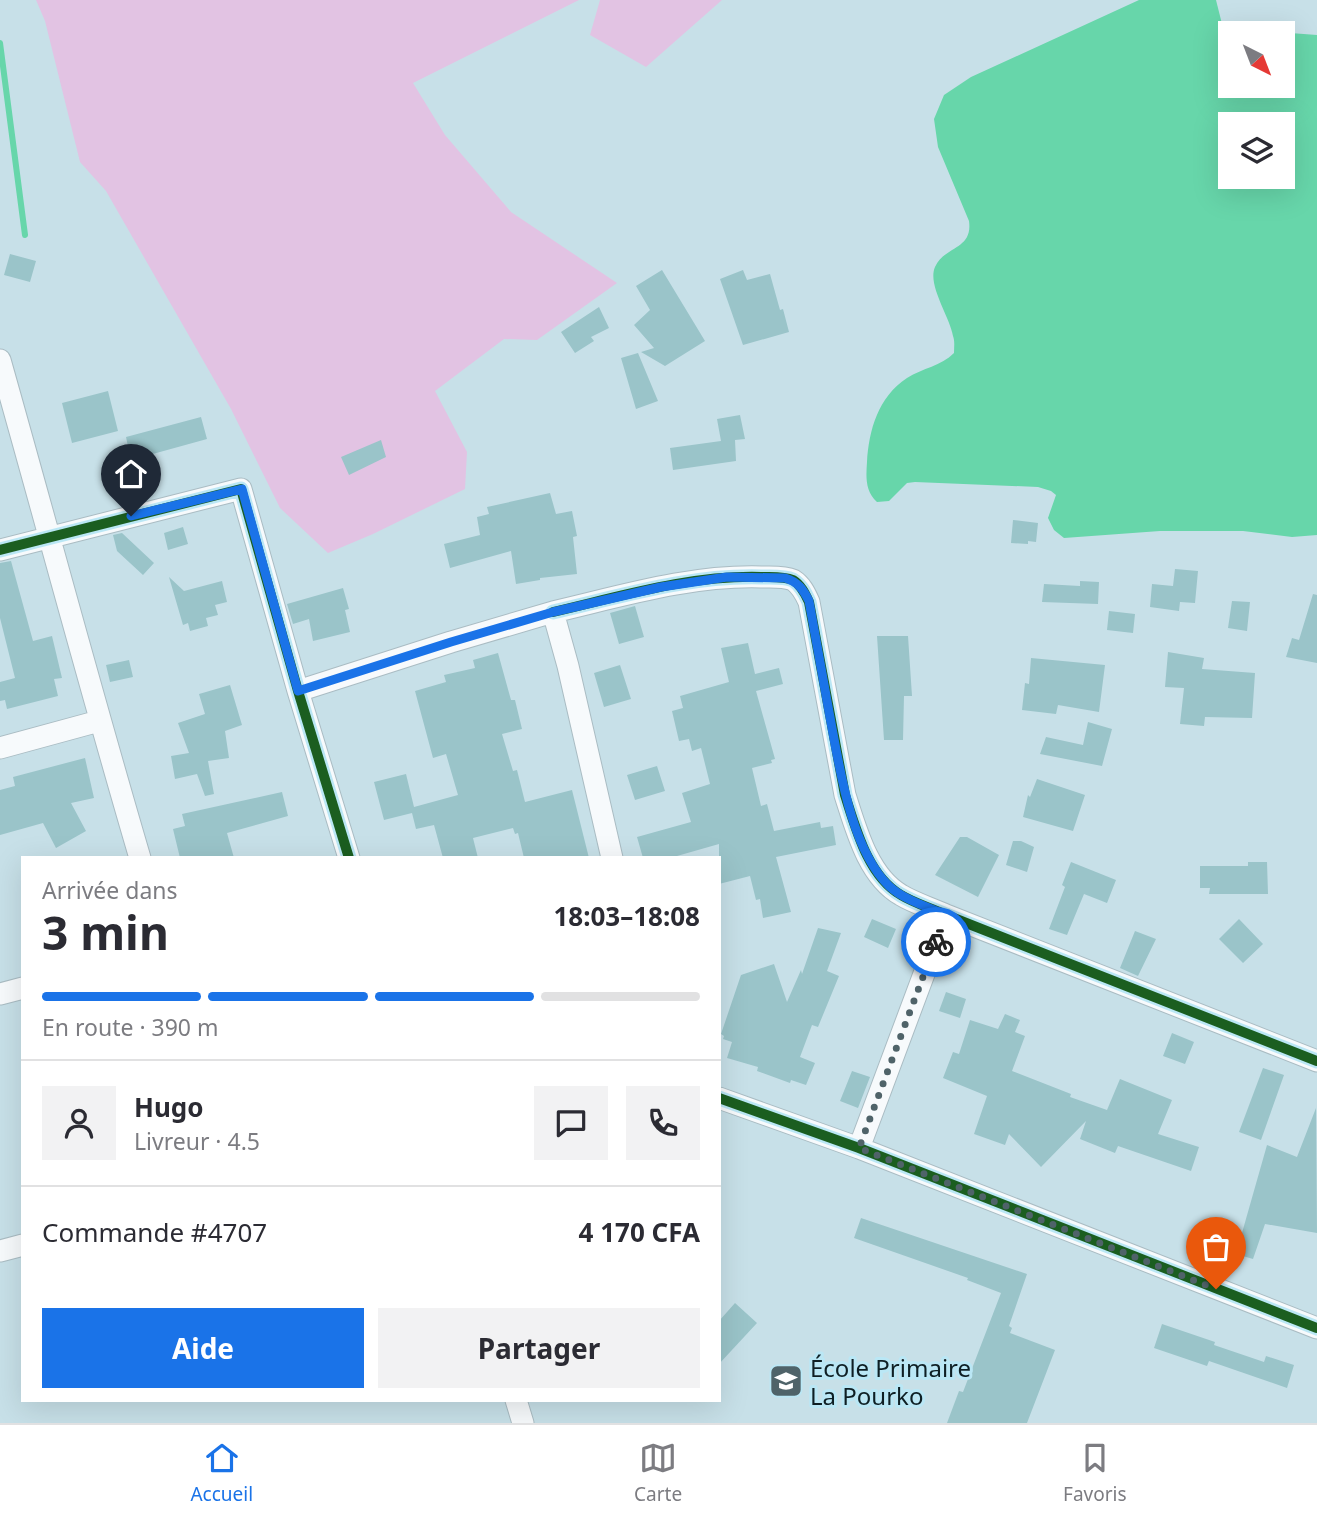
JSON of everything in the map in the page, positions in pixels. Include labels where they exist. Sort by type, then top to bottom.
[{"type":"street","points":[[0,360],[138,856]]},
{"type":"street","points":[[0,550],[241,489],[348,856]]},
{"type":"street","points":[[298,691],[553,612],[690,581],[727,577],[785,578],[794,581],[809,601],[841,779],[863,843],[874,866],[890,886],[900,895],[946,915],[1317,1061]]},
{"type":"street","points":[[553,612],[612,856]]},
{"type":"street","points":[[0,748],[99,721]]},
{"type":"street","points":[[859,1148],[946,915]]},
{"type":"street","points":[[0,994],[21,989]]},
{"type":"street","points":[[721,1099],[859,1148],[1317,1328]]},
{"type":"street","points":[[0,1251],[21,1246]]},
{"type":"street","points":[[517,1402],[523,1423]]},
{"type":"shaded area","points":[[36,0],[579,0],[413,83],[445,135],[511,212],[617,283],[537,340],[504,339],[435,391],[467,452],[465,489],[328,553],[280,508],[231,409],[106,191],[80,162],[45,21]]},
{"type":"shaded area","points":[[600,0],[722,0],[646,67],[590,35]]},
{"type":"shaded area","points":[[1139,0],[1216,0],[1221,21],[1218,21],[1218,98],[1295,98],[1295,33],[1317,35],[1317,535],[1292,537],[1243,531],[1160,531],[1064,538],[1054,530],[1048,518],[1056,495],[1038,487],[915,482],[907,483],[889,501],[877,502],[873,498],[868,488],[868,450],[873,426],[882,404],[907,378],[954,353],[954,338],[936,292],[933,274],[939,260],[967,237],[969,221],[938,147],[934,119],[944,95],[971,77]]},
{"type":"building","points":[[10,254],[36,261],[30,282],[4,275]]},
{"type":"building","points":[[662,270],[705,341],[665,366],[641,352],[654,348],[634,325],[650,310],[636,286]]},
{"type":"building","points":[[743,270],[747,280],[770,274],[789,332],[743,345],[720,279]]},
{"type":"building","points":[[599,307],[609,328],[591,337],[594,341],[575,353],[561,332]]},
{"type":"building","points":[[638,353],[658,401],[636,409],[621,358]]},
{"type":"building","points":[[108,391],[118,431],[72,443],[62,403]]},
{"type":"building","points":[[740,415],[745,439],[735,440],[736,461],[673,470],[670,448],[721,441],[717,419]]},
{"type":"building","points":[[201,417],[207,439],[131,460],[126,437]]},
{"type":"building","points":[[381,440],[386,457],[349,475],[341,457]]},
{"type":"building","points":[[550,493],[556,514],[572,511],[577,536],[573,537],[577,574],[516,584],[511,551],[450,568],[444,544],[480,535],[477,517],[489,514],[487,507]]},
{"type":"building","points":[[1013,520],[1038,523],[1036,542],[1011,543]]},
{"type":"building","points":[[183,527],[188,544],[168,550],[164,533]]},
{"type":"building","points":[[122,533],[154,563],[143,575],[117,551],[113,535]]},
{"type":"building","points":[[11,561],[33,641],[52,636],[62,678],[54,679],[58,696],[7,709],[5,700],[0,701],[0,682],[15,678],[0,618],[0,563]]},
{"type":"building","points":[[1175,569],[1198,571],[1195,603],[1180,602],[1179,611],[1150,607],[1152,584],[1173,586]]},
{"type":"building","points":[[169,577],[184,591],[222,581],[227,602],[215,605],[218,615],[206,618],[208,626],[190,631],[188,623],[183,625]]},
{"type":"building","points":[[1080,581],[1099,582],[1098,604],[1042,602],[1044,584],[1080,586]]},
{"type":"building","points":[[343,588],[349,609],[345,610],[350,632],[313,641],[309,619],[293,624],[287,604]]},
{"type":"building","points":[[1313,594],[1317,595],[1317,663],[1286,657],[1292,638],[1299,640]]},
{"type":"building","points":[[1232,601],[1250,602],[1247,631],[1228,628]]},
{"type":"building","points":[[635,606],[644,637],[619,644],[610,613]]},
{"type":"building","points":[[1109,611],[1135,614],[1133,633],[1107,630]]},
{"type":"building","points":[[877,636],[908,636],[912,696],[904,696],[903,740],[884,740]]},
{"type":"building","points":[[748,643],[755,674],[779,668],[783,684],[756,691],[775,759],[771,760],[772,763],[752,768],[761,806],[767,804],[774,831],[820,822],[821,828],[833,826],[836,845],[776,857],[791,912],[763,918],[760,899],[756,900],[750,876],[721,883],[719,844],[677,856],[642,856],[637,837],[691,822],[682,793],[710,784],[701,748],[692,751],[689,739],[679,741],[672,711],[683,708],[680,696],[729,682],[721,648]]},
{"type":"building","points":[[1168,652],[1204,658],[1202,669],[1255,673],[1252,718],[1205,717],[1204,726],[1180,724],[1184,688],[1165,687]]},
{"type":"building","points":[[498,653],[522,729],[502,734],[513,771],[517,770],[525,802],[572,790],[588,856],[524,856],[518,833],[515,834],[513,828],[473,838],[478,856],[442,856],[434,825],[416,829],[412,813],[384,820],[374,782],[406,774],[414,807],[458,795],[446,754],[433,758],[415,691],[446,682],[444,675],[475,668],[473,660]]},
{"type":"building","points":[[1031,658],[1105,665],[1099,712],[1058,705],[1056,714],[1022,710],[1025,683],[1029,684]]},
{"type":"building","points":[[129,660],[133,677],[110,682],[106,665]]},
{"type":"building","points":[[620,665],[631,699],[604,707],[594,673]]},
{"type":"building","points":[[230,685],[242,725],[225,731],[229,758],[208,761],[214,794],[205,796],[197,774],[175,779],[171,756],[189,753],[178,723],[205,714],[199,694]]},
{"type":"building","points":[[1088,722],[1112,729],[1102,766],[1040,754],[1046,737],[1083,745]]},
{"type":"building","points":[[85,758],[94,798],[71,803],[86,831],[56,848],[43,823],[0,835],[0,790],[15,786],[13,777]]},
{"type":"building","points":[[657,766],[665,791],[635,800],[627,775]]},
{"type":"building","points":[[1037,779],[1085,795],[1073,831],[1023,817],[1028,795],[1030,797]]},
{"type":"building","points":[[282,792],[288,816],[227,833],[233,856],[180,856],[173,829],[185,826],[182,814]]},
{"type":"building","points":[[960,837],[967,837],[999,855],[978,897],[935,875]]},
{"type":"building","points":[[1013,841],[1021,841],[1034,847],[1027,872],[1006,865]]},
{"type":"building","points":[[1071,862],[1116,880],[1107,903],[1084,894],[1067,935],[1049,929]]},
{"type":"building","points":[[1248,862],[1267,862],[1268,894],[1209,894],[1210,888],[1200,888],[1200,866],[1248,866]]},
{"type":"building","points":[[872,919],[896,929],[888,948],[864,937]]},
{"type":"building","points":[[1239,919],[1263,944],[1243,963],[1219,939]]},
{"type":"building","points":[[818,928],[841,933],[827,971],[839,976],[818,1027],[812,1025],[800,1057],[815,1063],[806,1085],[791,1080],[790,1083],[757,1071],[758,1067],[727,1058],[732,1042],[723,1039],[721,1034],[741,975],[774,964],[787,1002],[801,970],[802,974]]},
{"type":"building","points":[[1135,931],[1156,939],[1138,976],[1120,968]]},
{"type":"building","points":[[946,992],[966,999],[960,1018],[939,1011]]},
{"type":"building","points":[[1005,1014],[1020,1020],[1015,1032],[1025,1036],[1012,1071],[1107,1110],[1120,1079],[1172,1100],[1158,1134],[1199,1147],[1191,1171],[1118,1146],[1115,1153],[1080,1139],[1086,1121],[1041,1167],[1009,1134],[1005,1145],[974,1134],[987,1096],[943,1078],[953,1052],[959,1054],[970,1020],[998,1029]]},
{"type":"building","points":[[1172,1033],[1194,1042],[1185,1064],[1163,1056]]},
{"type":"building","points":[[1263,1068],[1284,1075],[1261,1140],[1239,1132]]},
{"type":"building","points":[[852,1071],[870,1077],[858,1108],[840,1101]]},
{"type":"building","points":[[1316,1108],[1317,1233],[1265,1224],[1253,1259],[1236,1254],[1267,1145],[1297,1157]]},
{"type":"building","points":[[861,1218],[1027,1274],[1009,1326],[1012,1328],[1010,1333],[1055,1350],[1027,1423],[947,1423],[959,1391],[963,1392],[1001,1293],[967,1280],[968,1278],[854,1238]]},
{"type":"building","points":[[735,1303],[757,1323],[721,1362],[721,1319]]},
{"type":"building","points":[[1162,1324],[1264,1362],[1266,1356],[1294,1365],[1287,1388],[1209,1361],[1207,1366],[1154,1348]]},
{"type":"waterway","points":[[0,43],[25,235]]},
{"type":"cycle path","points":[[0,550],[241,489],[348,856]]},
{"type":"cycle path","points":[[553,612],[708,579],[773,577],[793,580],[809,602],[845,795],[865,851],[890,887],[906,898],[946,915],[1317,1061]]},
{"type":"cycle path","points":[[721,1099],[859,1148],[1317,1328]]},
{"type":"way so far","points":[[936,942],[859,1148],[1216,1289]]},
{"type":"place","name":"École Primaire La Pourko","points":[[786,1381]]},
{"type":"route","points":[[131,516],[242,489],[298,691],[553,612],[661,587],[727,577],[785,578],[794,581],[800,585],[809,601],[841,779],[853,818],[874,866],[890,886],[900,895],[946,915],[936,942]]}]
